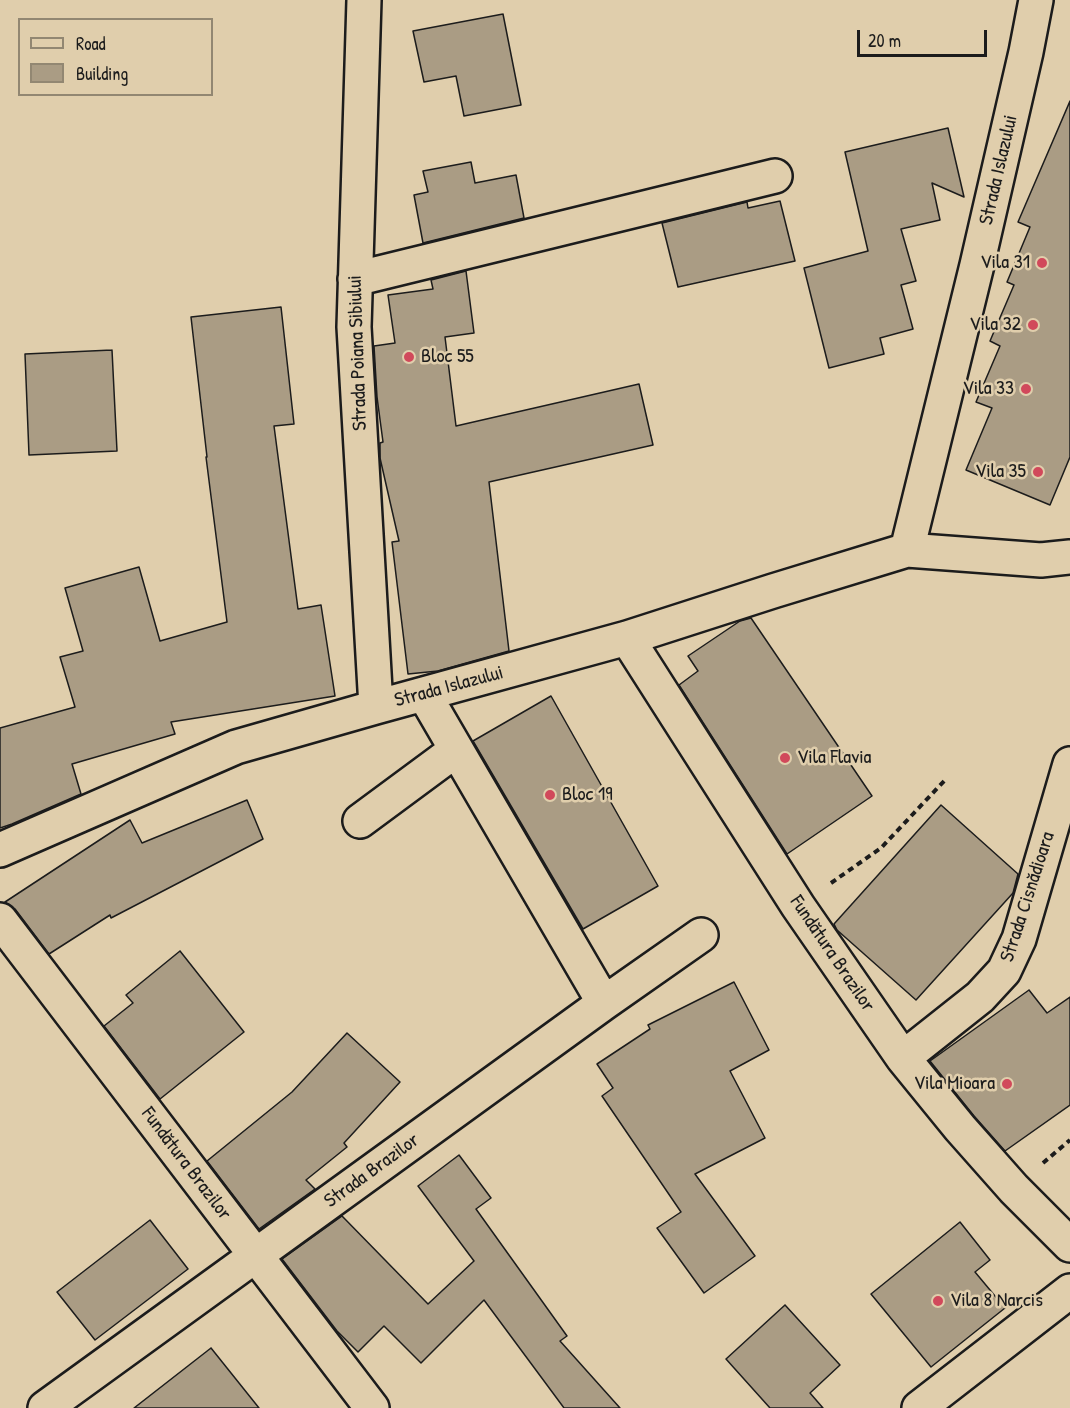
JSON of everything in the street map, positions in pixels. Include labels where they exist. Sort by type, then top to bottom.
[{"type":"street","name":"Strada Poiana Sibiului","points":[[364,0],[354,327],[376,707]]},
{"type":"street","name":"Strada Islazului","points":[[907,550],[977,265],[1036,0]]},
{"type":"street","points":[[355,279],[775,176]]},
{"type":"street","name":"Strada Islazului","points":[[0,850],[236,747],[627,638],[907,550],[1041,560],[1070,557]]},
{"type":"street","name":"Fundătura Brazilor","points":[[627,638],[798,906],[903,1058],[1014,1189],[1070,1245]]},
{"type":"street","points":[[424,693],[604,1003]]},
{"type":"street","points":[[360,821],[456,750]]},
{"type":"street","name":"Strada Cisnădioara","points":[[903,1058],[980,997],[1004,971],[1019,939],[1070,764]]},
{"type":"street","name":"Fundătura Brazilor","points":[[0,920],[372,1408]]},
{"type":"street","name":"Strada Brazilor","points":[[45,1408],[701,935]]},
{"type":"street","points":[[919,1408],[1070,1291]]},
{"type":"path","points":[[798,906],[882,848],[946,779]]},
{"type":"building","points":[[503,14],[521,105],[464,116],[456,76],[424,82],[413,31]]},
{"type":"building","points":[[1070,101],[1070,457],[1050,505],[966,470],[992,408],[976,402],[1000,346],[990,341],[1014,285],[1007,282],[1030,227],[1018,222]]},
{"type":"building","points":[[948,128],[964,197],[932,183],[940,220],[901,229],[916,281],[901,285],[913,329],[880,338],[884,354],[829,368],[804,268],[868,251],[845,152]]},
{"type":"building","points":[[471,162],[475,183],[516,175],[524,218],[423,243],[414,195],[428,192],[423,171]]},
{"type":"building","points":[[780,201],[795,261],[678,287],[662,223],[747,202],[748,208]]},
{"type":"building","points":[[466,271],[474,333],[445,337],[456,426],[639,384],[653,445],[489,482],[509,651],[438,671],[408,674],[392,542],[399,541],[380,458],[380,443],[383,442],[374,346],[395,343],[388,295],[433,289],[431,280]]},
{"type":"building","points":[[281,307],[294,424],[274,426],[298,609],[321,605],[335,696],[171,722],[175,734],[72,764],[81,794],[0,828],[0,728],[75,707],[60,657],[83,651],[65,588],[139,567],[160,641],[227,622],[191,317]]},
{"type":"building","points":[[112,350],[117,451],[29,455],[25,354]]},
{"type":"building","name":"Vila Flavia","points":[[751,618],[872,796],[787,854],[679,685],[698,671],[688,656],[740,621]]},
{"type":"building","name":"Bloc 19","points":[[551,696],[658,886],[583,929],[473,741]]},
{"type":"building","points":[[247,800],[263,839],[111,918],[110,915],[49,954],[15,909],[5,902],[130,820],[142,843]]},
{"type":"building","points":[[941,805],[1018,874],[1013,893],[916,1000],[837,930],[834,924]]},
{"type":"building","points":[[180,951],[244,1032],[160,1099],[104,1026],[133,1003],[126,995]]},
{"type":"building","points":[[734,982],[769,1050],[730,1071],[765,1138],[695,1174],[755,1256],[704,1293],[657,1228],[681,1212],[602,1096],[613,1088],[597,1064],[650,1029],[648,1025]]},
{"type":"building","name":"Vila Mioara","points":[[1029,990],[1047,1013],[1070,997],[1070,1105],[1005,1151],[930,1061]]},
{"type":"building","points":[[347,1033],[400,1082],[344,1143],[347,1147],[306,1180],[315,1189],[259,1229],[207,1161],[292,1092]]},
{"type":"building","points":[[459,1155],[491,1198],[476,1209],[567,1336],[560,1341],[620,1408],[564,1408],[484,1300],[421,1363],[384,1326],[358,1352],[337,1331],[282,1259],[342,1216],[428,1304],[474,1261],[418,1186]]},
{"type":"building","points":[[150,1220],[188,1269],[95,1340],[57,1292]]},
{"type":"building","name":"Vila 8 Narcis","points":[[960,1222],[990,1260],[975,1272],[1005,1308],[931,1367],[871,1294]]},
{"type":"building","points":[[785,1305],[840,1365],[810,1393],[823,1408],[770,1408],[726,1359]]},
{"type":"building","points":[[211,1348],[259,1408],[134,1408]]},
{"type":"place","name":"Vila 31","points":[[1042,263]]},
{"type":"place","name":"Vila 32","points":[[1033,325]]},
{"type":"place","name":"Bloc 55","points":[[409,357]]},
{"type":"place","name":"Vila 33","points":[[1026,389]]},
{"type":"place","name":"Vila 35","points":[[1038,472]]},
{"type":"place","name":"Vila Flavia","points":[[785,758]]},
{"type":"place","name":"Bloc 19","points":[[550,795]]},
{"type":"place","name":"Vila Mioara","points":[[1007,1084]]},
{"type":"place","name":"Vila 8 Narcis","points":[[938,1301]]}]
